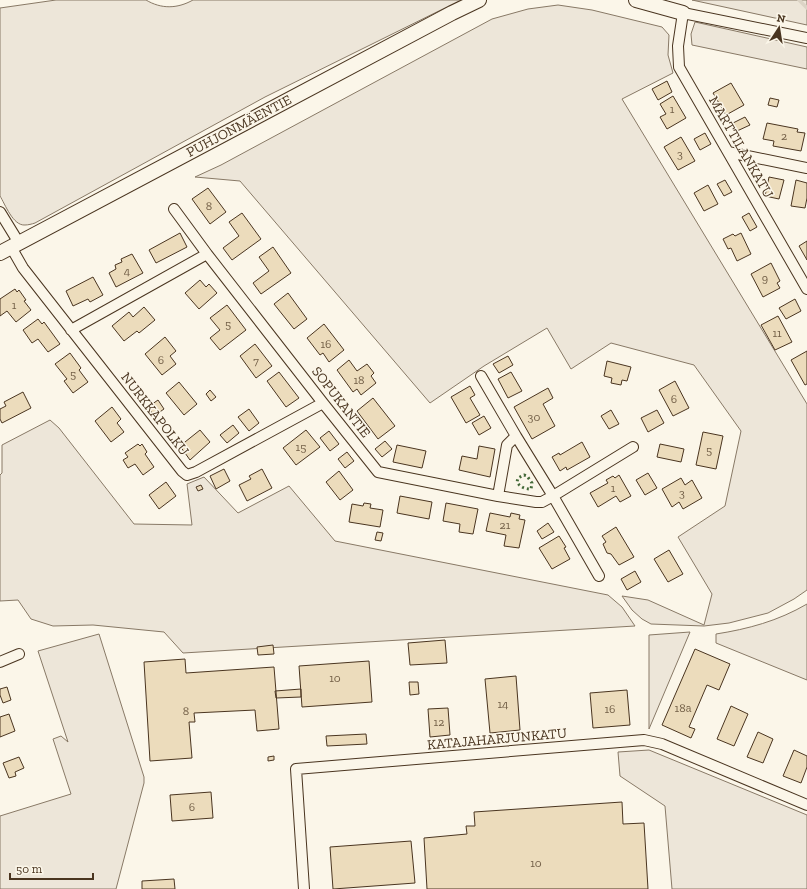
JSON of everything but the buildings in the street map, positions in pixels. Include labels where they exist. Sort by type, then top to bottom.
[{"type":"street","name":"PUHJONMÄENTIE","points":[[10,247],[479,0]]},
{"type":"street","points":[[636,0],[683,13],[807,38]]},
{"type":"street","name":"MARTTILANKATU","points":[[683,13],[678,46],[679,67],[807,289]]},
{"type":"street","points":[[728,152],[807,168]]},
{"type":"street","name":"SOPUKANTIE","points":[[174,210],[378,472],[498,496],[542,502],[633,447]]},
{"type":"street","name":"NURKKAPOLKU","points":[[0,212],[10,247],[19,262],[182,471],[187,474],[196,472],[323,403]]},
{"type":"street","points":[[71,330],[207,254]]},
{"type":"street","points":[[481,376],[599,576]]},
{"type":"street","points":[[498,496],[507,445],[516,436]]},
{"type":"street","points":[[0,662],[19,654]]},
{"type":"street","name":"KATAJAHARJUNKATU","points":[[304,889],[296,769],[644,740],[662,744],[807,805]]},
{"type":"shaded area","points":[[56,0],[146,0],[157,5],[169,7],[181,5],[193,0],[461,0],[265,97],[35,223],[26,225],[17,222],[13,218],[0,196],[0,8]]},
{"type":"shaded area","points":[[692,0],[807,0],[807,25]]},
{"type":"shaded area","points":[[558,5],[592,10],[662,27],[669,35],[668,55],[673,73],[622,99],[807,404],[807,590],[768,613],[729,623],[704,626],[651,624],[642,619],[632,610],[622,596],[648,600],[704,625],[712,594],[678,537],[725,506],[741,431],[694,365],[611,343],[571,369],[547,328],[484,366],[430,403],[240,181],[195,177],[221,165],[492,19],[528,9]]},
{"type":"shaded area","points":[[695,22],[807,47],[807,69],[692,45],[691,34]]},
{"type":"shaded area","points":[[50,420],[59,428],[134,524],[192,525],[187,484],[204,477],[238,513],[289,486],[335,541],[608,595],[622,607],[635,626],[183,653],[164,632],[93,625],[53,626],[31,619],[18,600],[0,601],[0,475],[2,473],[2,445]]},
{"type":"shaded area","points":[[807,604],[807,680],[716,643],[716,634],[763,624]]},
{"type":"shaded area","points":[[690,632],[649,729],[649,635]]},
{"type":"shaded area","points":[[99,634],[144,777],[144,783],[116,889],[0,889],[0,816],[71,794],[53,739],[61,736],[68,742],[38,651]]},
{"type":"shaded area","points":[[649,750],[807,815],[807,889],[672,889],[665,806],[620,776],[618,752]]},
{"type":"waterway","points":[[799,0],[807,8]]},
{"type":"hedge","points":[[524,475],[527,476],[532,483],[531,489],[527,489],[517,482],[518,478],[524,475]]}]
